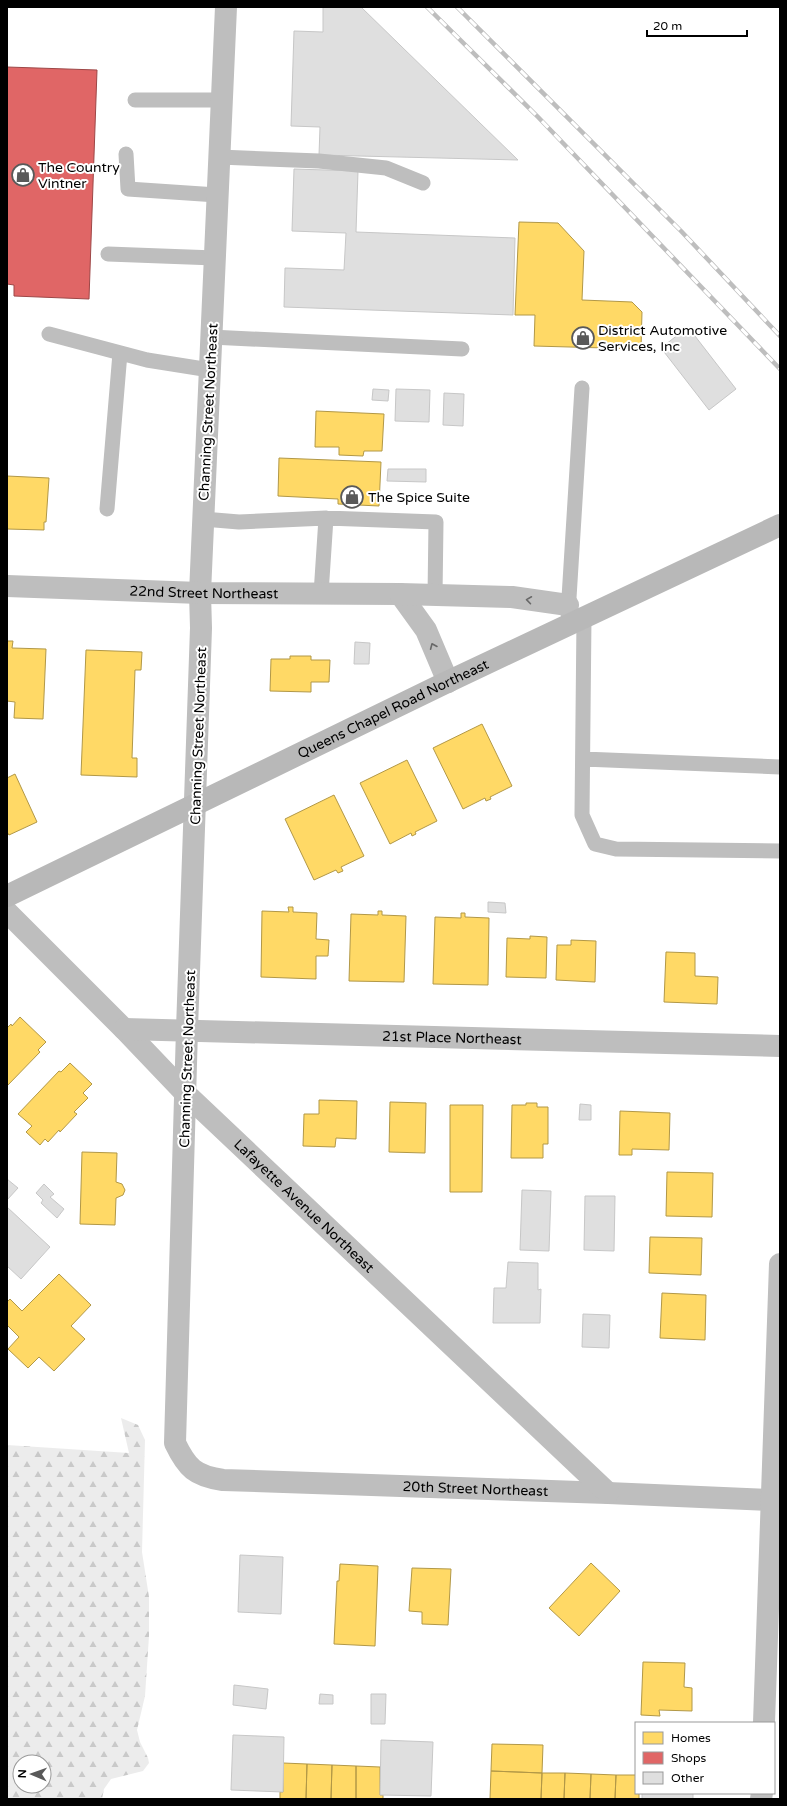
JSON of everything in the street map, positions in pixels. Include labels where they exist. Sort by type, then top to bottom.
[{"type":"street","name":"Channing Street Northeast","points":[[184,1462],[175,1443],[201,628],[200,593],[226,7]]},
{"type":"street","name":"Queens Chapel Road Northeast","points":[[7,896],[448,682],[573,617],[780,525]]},
{"type":"street","name":"22nd Street Northeast","points":[[7,586],[200,593],[400,594],[512,597],[573,617]]},
{"type":"street","points":[[400,594],[426,630],[448,682]]},
{"type":"street","name":"Lafayette Avenue Northeast","points":[[7,912],[124,1029],[186,1094],[608,1493]]},
{"type":"street","name":"21st Place Northeast","points":[[124,1029],[780,1046]]},
{"type":"street","points":[[764,1722],[780,1264]]},
{"type":"street","name":"20th Street Northeast","points":[[184,1462],[196,1472],[209,1478],[223,1480],[772,1500]]},
{"type":"lane","points":[[135,100],[221,100]]},
{"type":"lane","points":[[126,154],[128,189],[218,195]]},
{"type":"lane","points":[[219,157],[319,161],[386,168],[423,183]]},
{"type":"lane","points":[[108,254],[215,258]]},
{"type":"lane","points":[[49,334],[147,360],[210,370]]},
{"type":"lane","points":[[211,337],[462,349]]},
{"type":"lane","points":[[107,509],[120,353]]},
{"type":"lane","points":[[582,388],[573,617],[583,759],[582,815],[595,844],[616,849],[780,851]]},
{"type":"lane","points":[[321,594],[326,518]]},
{"type":"lane","points":[[203,519],[239,522],[326,518],[436,522],[434,596]]},
{"type":"lane","points":[[583,759],[780,767]]},
{"type":"green space","points":[[121,1418],[138,1425],[145,1440],[142,1552],[149,1597],[149,1636],[145,1696],[137,1730],[140,1742],[149,1763],[143,1771],[111,1779],[104,1789],[102,1799],[7,1799],[7,1445],[129,1453]]},
{"type":"building: Homes","points":[[519,222],[558,223],[584,251],[582,300],[632,302],[642,312],[641,349],[534,346],[535,315],[515,315]]},
{"type":"building: Homes","points":[[316,411],[384,414],[382,451],[364,451],[363,456],[339,455],[339,447],[315,447]]},
{"type":"building: Homes","points":[[279,458],[381,462],[379,506],[338,504],[338,499],[278,496]]},
{"type":"building: Homes","points":[[7,476],[49,478],[46,522],[44,522],[44,530],[7,529]]},
{"type":"building: Homes","points":[[7,641],[13,641],[12,648],[46,649],[43,719],[14,718],[15,702],[7,701]]},
{"type":"building: Homes","points":[[86,650],[142,652],[141,670],[135,670],[132,758],[137,758],[137,777],[81,775]]},
{"type":"building: Homes","points":[[290,656],[311,656],[311,660],[330,660],[329,682],[311,682],[311,692],[270,691],[271,659],[290,659]]},
{"type":"building: Homes","points":[[482,724],[512,786],[490,797],[491,799],[486,801],[485,798],[463,809],[433,748]]},
{"type":"building: Homes","points":[[407,760],[437,821],[415,832],[416,834],[412,836],[411,833],[390,844],[360,783]]},
{"type":"building: Homes","points":[[15,774],[37,822],[9,835],[7,832],[7,778]]},
{"type":"building: Homes","points":[[334,795],[364,856],[341,867],[343,871],[338,873],[336,870],[314,880],[285,819]]},
{"type":"building: Homes","points":[[288,907],[293,907],[293,912],[317,913],[316,939],[329,940],[328,956],[316,956],[316,979],[261,977],[262,911],[289,912]]},
{"type":"building: Homes","points":[[378,911],[382,911],[382,915],[406,916],[404,982],[349,981],[351,914],[378,915]]},
{"type":"building: Homes","points":[[461,913],[465,913],[465,917],[489,918],[488,985],[433,984],[435,917],[461,918]]},
{"type":"building: Homes","points":[[530,936],[547,937],[546,978],[506,977],[507,938],[530,939]]},
{"type":"building: Homes","points":[[571,940],[596,941],[595,982],[556,980],[557,945],[571,945]]},
{"type":"building: Homes","points":[[666,952],[695,953],[695,976],[718,977],[717,1004],[664,1002]]},
{"type":"building: Homes","points":[[20,1017],[46,1042],[38,1050],[40,1052],[7,1086],[7,1028],[11,1024],[12,1026]]},
{"type":"building: Homes","points":[[70,1063],[92,1084],[83,1093],[88,1098],[74,1112],[77,1114],[60,1132],[59,1130],[48,1142],[45,1139],[40,1145],[26,1132],[32,1126],[18,1114],[59,1071],[61,1072]]},
{"type":"building: Homes","points":[[319,1100],[357,1101],[356,1139],[336,1138],[335,1147],[303,1146],[304,1114],[319,1114]]},
{"type":"building: Homes","points":[[390,1102],[426,1103],[425,1153],[389,1152]]},
{"type":"building: Homes","points":[[526,1103],[537,1103],[537,1107],[548,1107],[548,1144],[543,1144],[543,1158],[511,1158],[512,1105],[526,1105]]},
{"type":"building: Homes","points":[[450,1105],[483,1105],[482,1192],[450,1192]]},
{"type":"building: Homes","points":[[620,1111],[670,1113],[669,1150],[632,1149],[632,1155],[619,1155]]},
{"type":"building: Homes","points":[[82,1152],[117,1153],[116,1182],[122,1184],[125,1190],[123,1195],[116,1198],[115,1225],[80,1224]]},
{"type":"building: Homes","points":[[667,1172],[713,1173],[712,1217],[666,1216]]},
{"type":"building: Homes","points":[[650,1237],[702,1238],[701,1275],[649,1273]]},
{"type":"building: Homes","points":[[59,1274],[91,1305],[71,1326],[85,1339],[54,1371],[39,1357],[28,1368],[8,1349],[19,1337],[7,1325],[7,1302],[10,1299],[22,1311]]},
{"type":"building: Homes","points":[[662,1293],[706,1295],[705,1340],[660,1338]]},
{"type":"building: Homes","points":[[591,1563],[620,1591],[579,1636],[549,1608]]},
{"type":"building: Homes","points":[[340,1564],[378,1566],[375,1646],[334,1644],[337,1581],[339,1581]]},
{"type":"building: Homes","points":[[412,1568],[451,1569],[448,1625],[422,1624],[422,1612],[409,1611]]},
{"type":"building: Homes","points":[[643,1662],[685,1663],[684,1687],[692,1688],[692,1711],[659,1710],[660,1716],[641,1715]]},
{"type":"building: Homes","points":[[492,1744],[543,1745],[542,1773],[491,1771]]},
{"type":"building: Homes","points":[[283,1763],[307,1764],[306,1799],[280,1799],[280,1792],[283,1792]]},
{"type":"building: Homes","points":[[307,1764],[332,1765],[331,1799],[306,1799]]},
{"type":"building: Homes","points":[[332,1765],[356,1766],[356,1799],[331,1799]]},
{"type":"building: Homes","points":[[356,1766],[380,1767],[380,1795],[383,1795],[383,1799],[356,1799]]},
{"type":"building: Homes","points":[[491,1771],[542,1773],[541,1799],[490,1799]]},
{"type":"building: Homes","points":[[542,1773],[565,1773],[564,1799],[541,1799]]},
{"type":"building: Homes","points":[[565,1773],[591,1774],[590,1799],[564,1799]]},
{"type":"building: Homes","points":[[591,1774],[616,1775],[615,1799],[590,1799]]},
{"type":"building: Homes","points":[[616,1775],[635,1775],[635,1794],[639,1794],[639,1799],[615,1799]]},
{"type":"building: Shops","points":[[7,67],[97,70],[89,299],[14,296],[14,285],[7,284]]},
{"type":"building: Other","points":[[323,7],[361,7],[518,160],[319,155],[320,127],[291,126],[294,31],[323,32]]},
{"type":"building: Other","points":[[294,169],[358,171],[356,232],[515,238],[513,315],[284,307],[285,268],[344,270],[346,233],[292,231]]},
{"type":"building: Other","points":[[688,327],[736,389],[709,410],[661,348]]},
{"type":"building: Other","points":[[373,389],[389,390],[388,401],[372,400]]},
{"type":"building: Other","points":[[396,389],[430,390],[429,422],[395,421]]},
{"type":"building: Other","points":[[444,393],[464,394],[463,426],[443,425]]},
{"type":"building: Other","points":[[388,469],[426,469],[426,482],[387,481]]},
{"type":"building: Other","points":[[355,642],[370,643],[369,664],[354,664]]},
{"type":"building: Other","points":[[488,902],[505,903],[506,913],[488,912]]},
{"type":"building: Other","points":[[580,1104],[591,1105],[591,1120],[579,1120]]},
{"type":"building: Other","points":[[7,1179],[18,1188],[7,1200]]},
{"type":"building: Other","points":[[44,1184],[54,1194],[50,1197],[64,1209],[57,1218],[41,1203],[43,1200],[36,1193]]},
{"type":"building: Other","points":[[522,1190],[551,1191],[549,1251],[520,1250]]},
{"type":"building: Other","points":[[585,1196],[615,1196],[614,1251],[584,1250]]},
{"type":"building: Other","points":[[7,1207],[50,1247],[21,1279],[7,1266]]},
{"type":"building: Other","points":[[508,1262],[538,1263],[538,1290],[541,1289],[540,1323],[493,1323],[494,1288],[506,1288]]},
{"type":"building: Other","points":[[583,1314],[610,1315],[609,1348],[582,1347]]},
{"type":"building: Other","points":[[240,1555],[283,1557],[281,1614],[238,1612]]},
{"type":"building: Other","points":[[234,1685],[268,1689],[266,1709],[233,1705]]},
{"type":"building: Other","points":[[320,1694],[333,1695],[333,1704],[319,1704]]},
{"type":"building: Other","points":[[371,1694],[386,1694],[385,1724],[371,1724]]},
{"type":"building: Other","points":[[233,1735],[284,1737],[283,1792],[231,1790]]},
{"type":"building: Other","points":[[381,1740],[433,1742],[431,1796],[380,1795]]},
{"type":"building: Other","points":[[642,1794],[693,1794],[693,1799],[642,1799]]},
{"type":"railway","points":[[427,7],[538,117],[780,369]]},
{"type":"railway","points":[[457,7],[681,231],[780,336]]},
{"type":"place","name":"The Country Vintner","points":[[23,175]]},
{"type":"place","name":"District Automotive Services, Inc","points":[[583,338]]},
{"type":"place","name":"The Spice Suite","points":[[352,497]]}]
